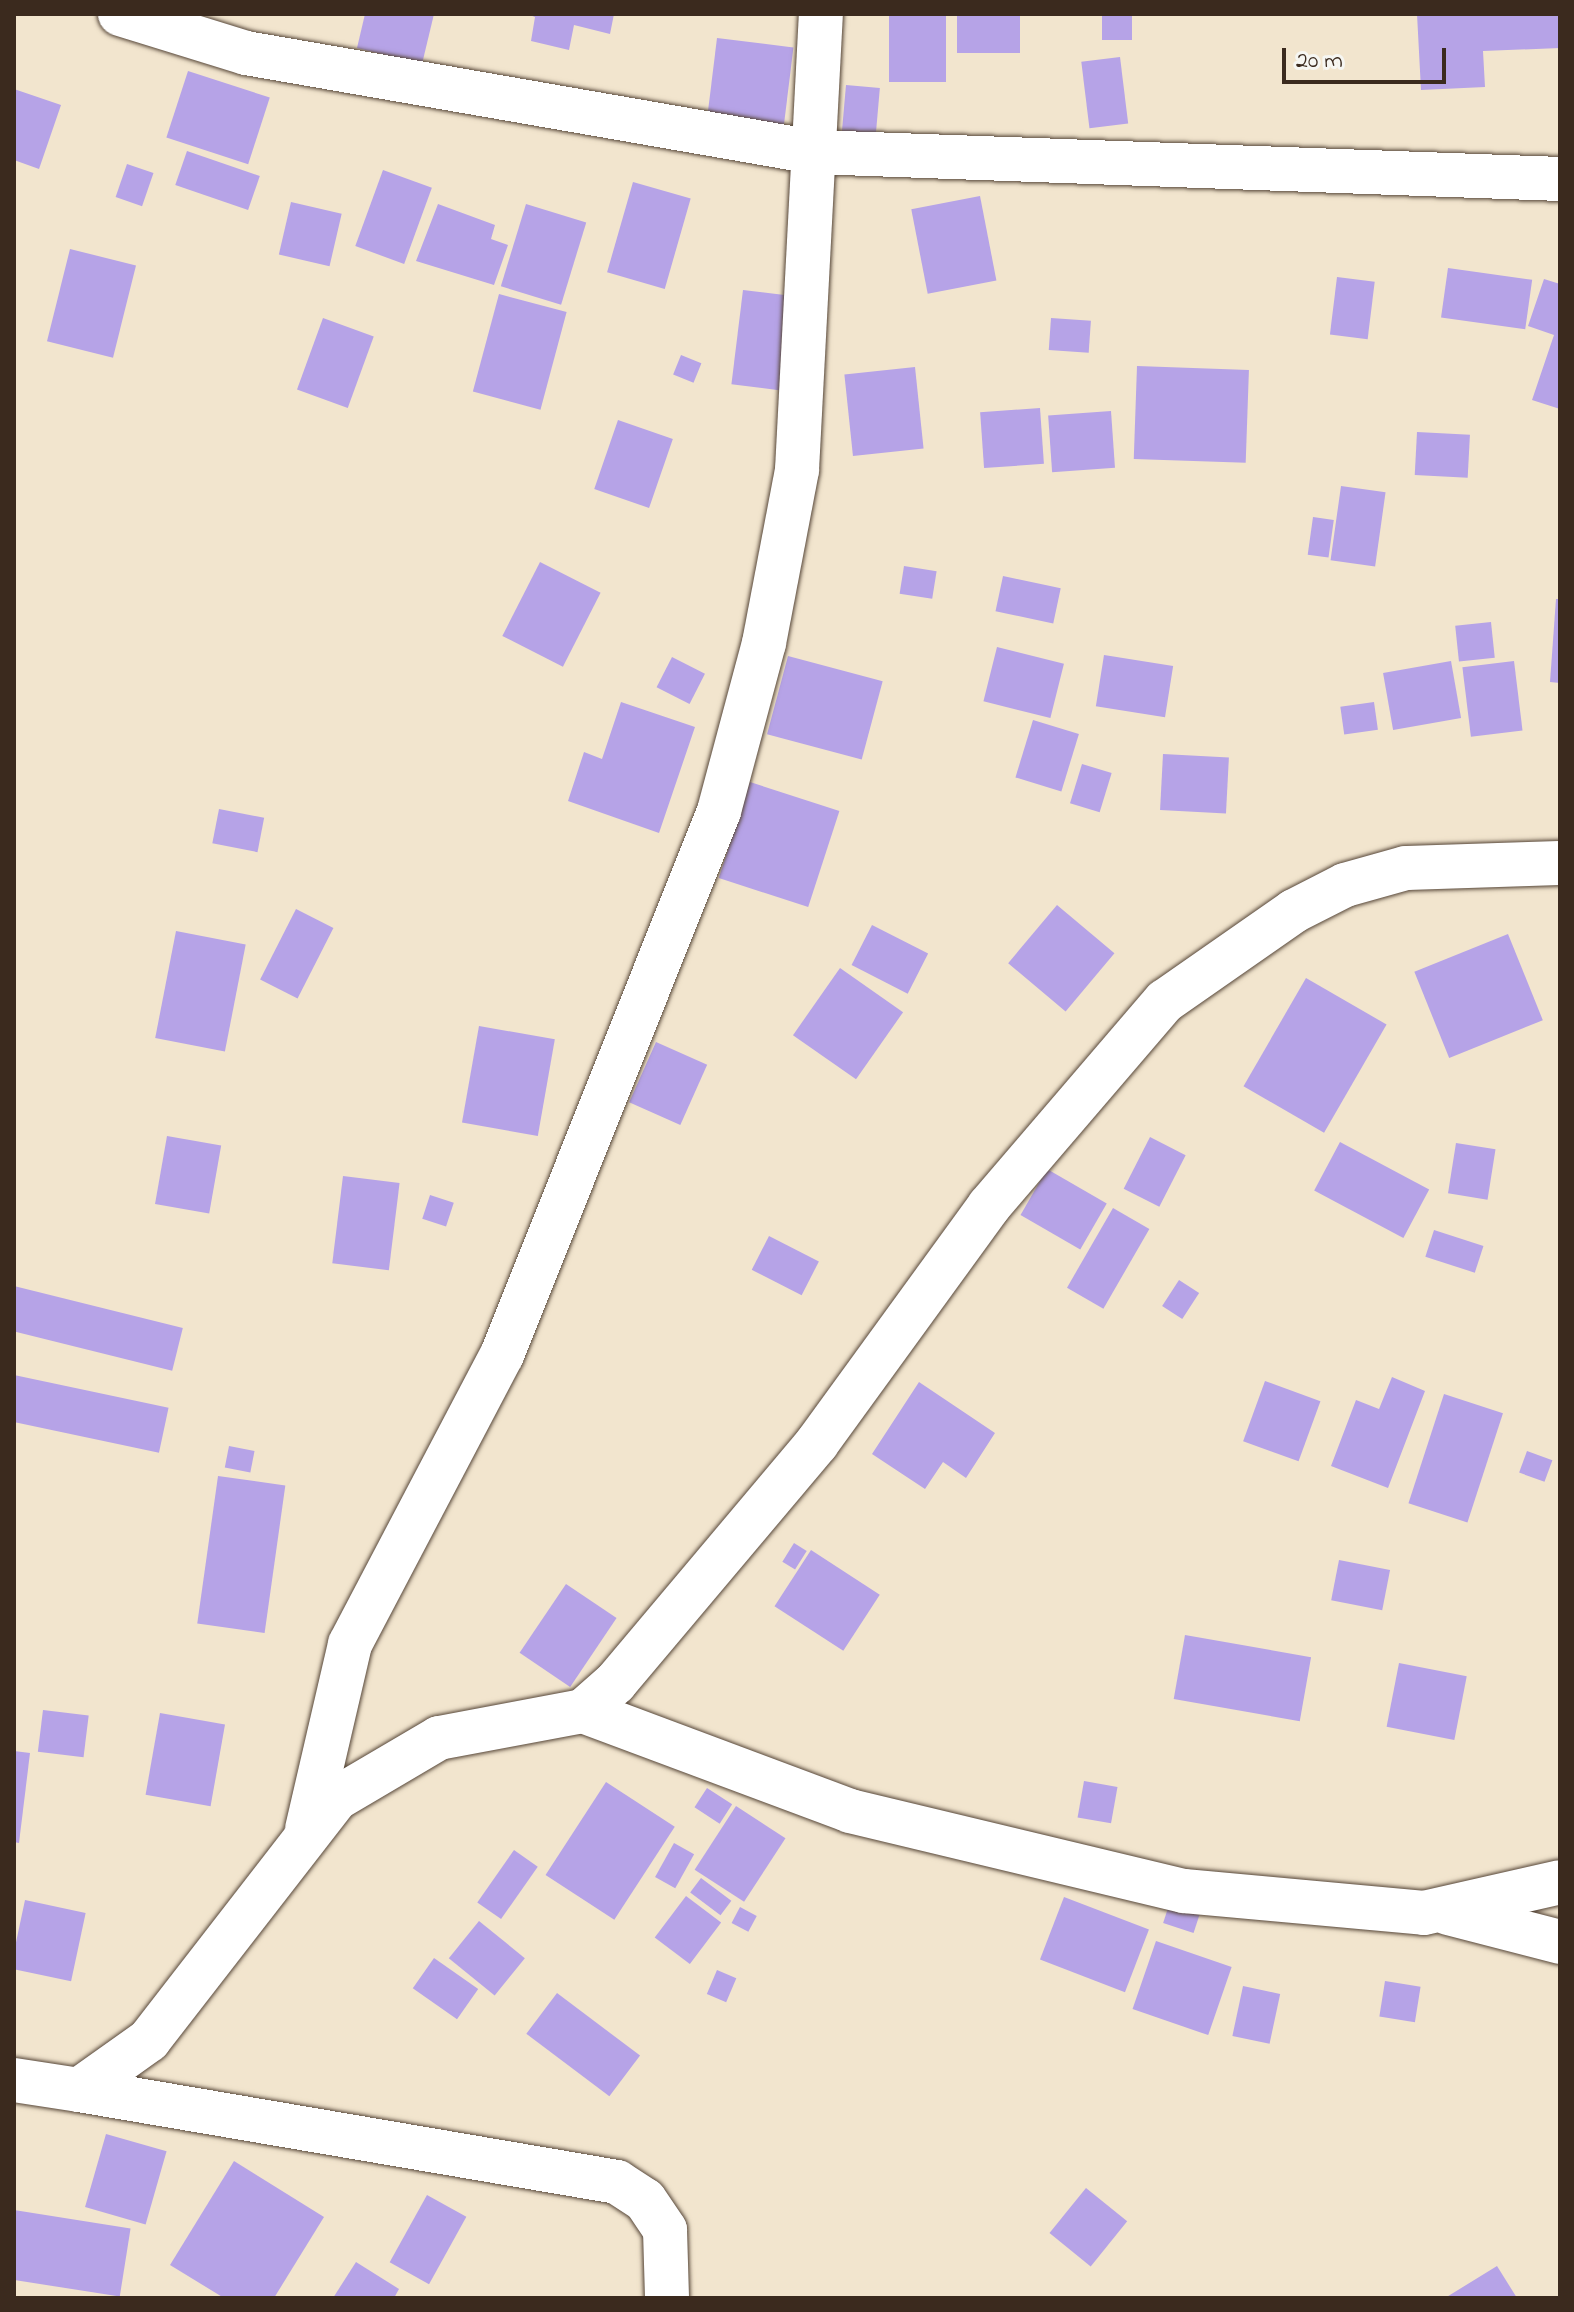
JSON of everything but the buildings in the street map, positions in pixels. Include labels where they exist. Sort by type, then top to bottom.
[{"type":"street","points":[[120,14],[246,53],[814,152],[1560,179]]},
{"type":"street","points":[[307,1830],[350,1644],[502,1355],[719,811],[764,643],[797,470],[821,14]]},
{"type":"street","points":[[79,2090],[139,2048],[187,1998],[307,1830],[337,1798],[439,1738],[583,1711],[615,1683],[817,1443],[989,1206],[1165,1001],[1294,911],[1345,885],[1406,868],[1560,863]]},
{"type":"street","points":[[583,1711],[850,1811],[1184,1891],[1445,1912],[1560,1942]]},
{"type":"street","points":[[1445,1912],[1560,1882]]},
{"type":"street","points":[[14,2080],[617,2182],[645,2200],[665,2230],[667,2298]]}]
